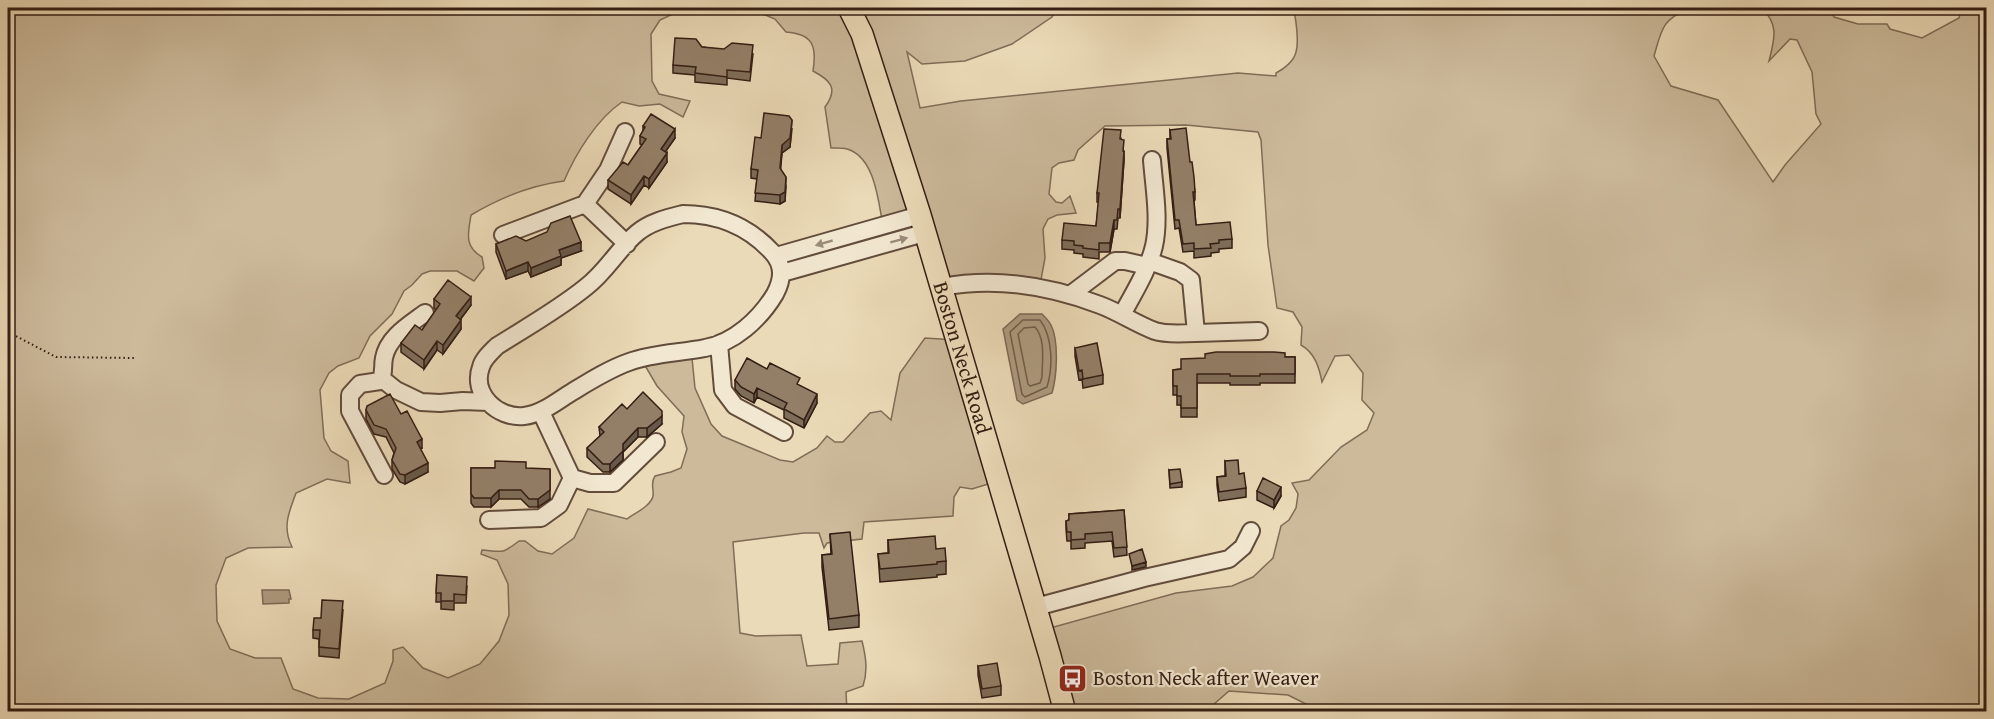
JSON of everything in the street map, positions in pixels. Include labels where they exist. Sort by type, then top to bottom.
[{"type":"main road","name":"Boston Neck Road","points":[[849,8],[862,34],[942,287],[1067,710]]},
{"type":"street","points":[[503,236],[585,204],[608,170],[626,132]]},
{"type":"street","points":[[1122,315],[1148,264],[1155,244],[1152,160]]},
{"type":"street","points":[[585,204],[627,244]]},
{"type":"street","points":[[683,214],[701,214],[725,219],[751,233],[776,256],[781,264],[782,273],[777,290],[757,318],[719,344],[628,362],[591,381],[541,412],[526,416],[508,414],[488,402],[478,382],[481,367],[487,357],[497,346],[585,288],[601,274],[627,244],[635,234],[652,223],[683,214]]},
{"type":"street","points":[[776,256],[863,231],[922,224]]},
{"type":"street","points":[[782,273],[869,248],[922,224]]},
{"type":"street","points":[[863,231],[869,248]]},
{"type":"street","points":[[1070,295],[1115,261],[1148,264],[1180,272],[1191,280],[1196,333]]},
{"type":"street","points":[[942,287],[966,282],[998,282],[1036,287],[1070,295],[1156,331],[1196,333],[1259,331]]},
{"type":"street","points":[[384,475],[350,411],[350,395],[360,384],[380,381],[384,374],[384,357],[396,334],[425,313]]},
{"type":"street","points":[[719,344],[723,390],[735,406],[784,432]]},
{"type":"street","points":[[381,378],[396,390],[421,402],[488,402]]},
{"type":"street","points":[[541,412],[572,478],[590,483],[614,483],[656,442]]},
{"type":"street","points":[[489,520],[541,518],[559,505],[572,478]]},
{"type":"street","points":[[1036,607],[1144,578],[1229,559],[1243,547],[1251,531]]},
{"type":"path","points":[[8,332],[56,357],[134,358]]},
{"type":"shaded area","points":[[8,8],[1057,8],[1052,17],[1012,44],[965,61],[922,64],[907,52],[920,108],[961,101],[1238,73],[1276,76],[1276,73],[1291,62],[1296,52],[1297,30],[1293,8],[1689,8],[1673,17],[1664,27],[1654,56],[1671,86],[1718,100],[1773,182],[1821,124],[1816,114],[1812,72],[1797,40],[1790,39],[1769,61],[1774,33],[1771,20],[1761,8],[1829,8],[1834,17],[1858,24],[1887,24],[1890,29],[1922,38],[1959,18],[1962,8],[1986,8],[1986,711],[1322,712],[1288,695],[1229,691],[1206,711],[1066,711],[1043,630],[1176,593],[1232,586],[1253,577],[1273,558],[1281,526],[1289,520],[1296,508],[1298,494],[1292,483],[1309,480],[1341,447],[1367,430],[1374,413],[1362,400],[1363,373],[1349,355],[1335,356],[1322,382],[1316,361],[1301,345],[1302,327],[1293,312],[1277,308],[1268,245],[1261,140],[1258,132],[1186,125],[1105,126],[1078,150],[1074,160],[1059,163],[1052,168],[1049,194],[1056,202],[1062,203],[1070,196],[1076,213],[1057,215],[1048,219],[1043,229],[1045,258],[1040,285],[946,286],[926,226],[868,241],[865,235],[882,220],[874,180],[865,162],[858,155],[846,148],[831,148],[825,107],[832,90],[828,81],[813,71],[814,55],[811,43],[802,35],[786,32],[775,19],[763,14],[677,12],[660,20],[651,34],[652,81],[659,94],[690,101],[683,117],[660,104],[639,106],[622,102],[588,137],[564,181],[516,194],[471,215],[468,234],[470,244],[482,257],[484,268],[474,281],[457,271],[430,271],[422,274],[404,291],[392,314],[370,336],[359,358],[338,366],[329,373],[320,390],[324,438],[331,451],[348,461],[350,483],[327,479],[296,493],[287,526],[292,547],[248,548],[226,558],[216,585],[217,621],[230,649],[255,658],[281,658],[293,689],[318,698],[349,699],[385,683],[393,661],[393,650],[403,647],[423,668],[448,678],[480,664],[499,641],[509,615],[508,584],[497,560],[481,554],[482,550],[502,551],[519,541],[525,541],[538,551],[552,554],[574,538],[588,509],[627,519],[652,500],[655,476],[681,468],[687,449],[682,432],[684,416],[657,386],[640,357],[691,348],[695,388],[711,424],[722,436],[780,460],[793,462],[817,448],[827,436],[835,442],[843,442],[870,413],[881,411],[891,420],[900,373],[925,338],[956,340],[998,481],[972,489],[960,487],[954,497],[953,516],[864,522],[862,539],[827,543],[824,548],[819,533],[733,542],[740,633],[756,636],[801,635],[807,666],[838,664],[840,643],[862,641],[866,664],[865,680],[863,686],[846,692],[847,711],[8,711]]},
{"type":"water","points":[[1020,314],[1042,314],[1054,332],[1056,349],[1052,393],[1023,404],[1017,400],[1003,329]]},
{"type":"water","points":[[262,590],[289,590],[291,599],[289,603],[263,604]]},
{"type":"building","points":[[675,38],[696,39],[702,47],[724,49],[732,43],[753,45],[750,72],[727,70],[727,77],[695,73],[696,67],[673,65]]},
{"type":"building","points":[[764,113],[789,116],[792,120],[790,138],[782,145],[780,168],[786,177],[785,192],[780,195],[755,193],[758,170],[751,169],[755,137],[761,138]]},
{"type":"building","points":[[651,114],[675,129],[661,149],[667,153],[649,179],[644,176],[631,195],[608,180],[623,162],[628,165],[646,139],[640,136]]},
{"type":"building","points":[[1186,128],[1194,177],[1196,225],[1230,222],[1232,239],[1219,240],[1219,243],[1210,244],[1211,248],[1194,249],[1194,243],[1183,244],[1179,220],[1175,220],[1167,139],[1171,139],[1170,130]]},
{"type":"building","points":[[1104,129],[1121,130],[1120,139],[1124,140],[1124,151],[1120,209],[1118,209],[1117,220],[1114,220],[1110,243],[1099,243],[1099,250],[1083,248],[1083,246],[1074,245],[1074,241],[1062,240],[1064,223],[1096,226]]},
{"type":"building","points":[[570,216],[581,242],[559,250],[561,256],[531,268],[528,262],[506,271],[496,244],[516,236],[526,241],[547,232],[551,223]]},
{"type":"building","points":[[448,280],[471,297],[456,316],[461,320],[443,345],[437,341],[424,360],[401,343],[415,325],[422,330],[440,304],[434,299]]},
{"type":"building","points":[[1097,343],[1103,375],[1083,379],[1082,370],[1079,371],[1075,348]]},
{"type":"building","points":[[1216,352],[1285,353],[1285,357],[1295,357],[1295,374],[1230,376],[1230,374],[1197,374],[1197,408],[1181,408],[1181,396],[1177,396],[1177,386],[1173,386],[1173,370],[1181,369],[1181,359],[1205,358],[1205,354]]},
{"type":"building","points":[[747,358],[767,369],[770,363],[800,378],[797,384],[817,394],[804,420],[784,409],[787,403],[757,388],[754,394],[741,387],[735,380]]},
{"type":"building","points":[[643,392],[662,411],[662,416],[647,428],[638,428],[623,444],[623,451],[610,464],[603,464],[587,448],[604,432],[599,427],[622,404],[627,409]]},
{"type":"building","points":[[390,394],[401,414],[407,411],[422,439],[417,442],[428,463],[405,475],[400,474],[392,460],[396,448],[386,429],[374,425],[366,410],[367,406]]},
{"type":"building","points":[[1238,460],[1239,474],[1244,473],[1246,488],[1219,492],[1217,477],[1226,476],[1225,461]]},
{"type":"building","points":[[495,461],[526,462],[526,468],[550,469],[550,490],[538,499],[529,499],[521,490],[499,490],[491,498],[474,498],[471,494],[471,468],[495,468]]},
{"type":"building","points":[[1180,469],[1182,482],[1170,484],[1169,470]]},
{"type":"building","points":[[1263,478],[1281,487],[1274,500],[1257,491]]},
{"type":"building","points":[[1124,510],[1127,547],[1114,548],[1112,532],[1085,534],[1085,539],[1071,540],[1071,532],[1067,532],[1066,521],[1069,520],[1069,514]]},
{"type":"building","points":[[850,532],[859,615],[829,619],[822,555],[832,554],[830,534]]},
{"type":"building","points":[[935,536],[936,549],[945,548],[946,561],[937,562],[937,564],[880,569],[878,554],[889,553],[888,540]]},
{"type":"building","points":[[1142,549],[1146,562],[1132,566],[1129,554]]},
{"type":"building","points":[[437,575],[467,577],[466,595],[454,594],[454,601],[441,601],[441,593],[436,593]]},
{"type":"building","points":[[322,600],[343,601],[339,649],[319,647],[320,630],[313,630],[314,618],[321,618]]},
{"type":"building","points":[[997,663],[1001,686],[982,689],[978,666]]},
{"type":"place","name":"Boston Neck after Weaver","points":[[1072,678]]}]
